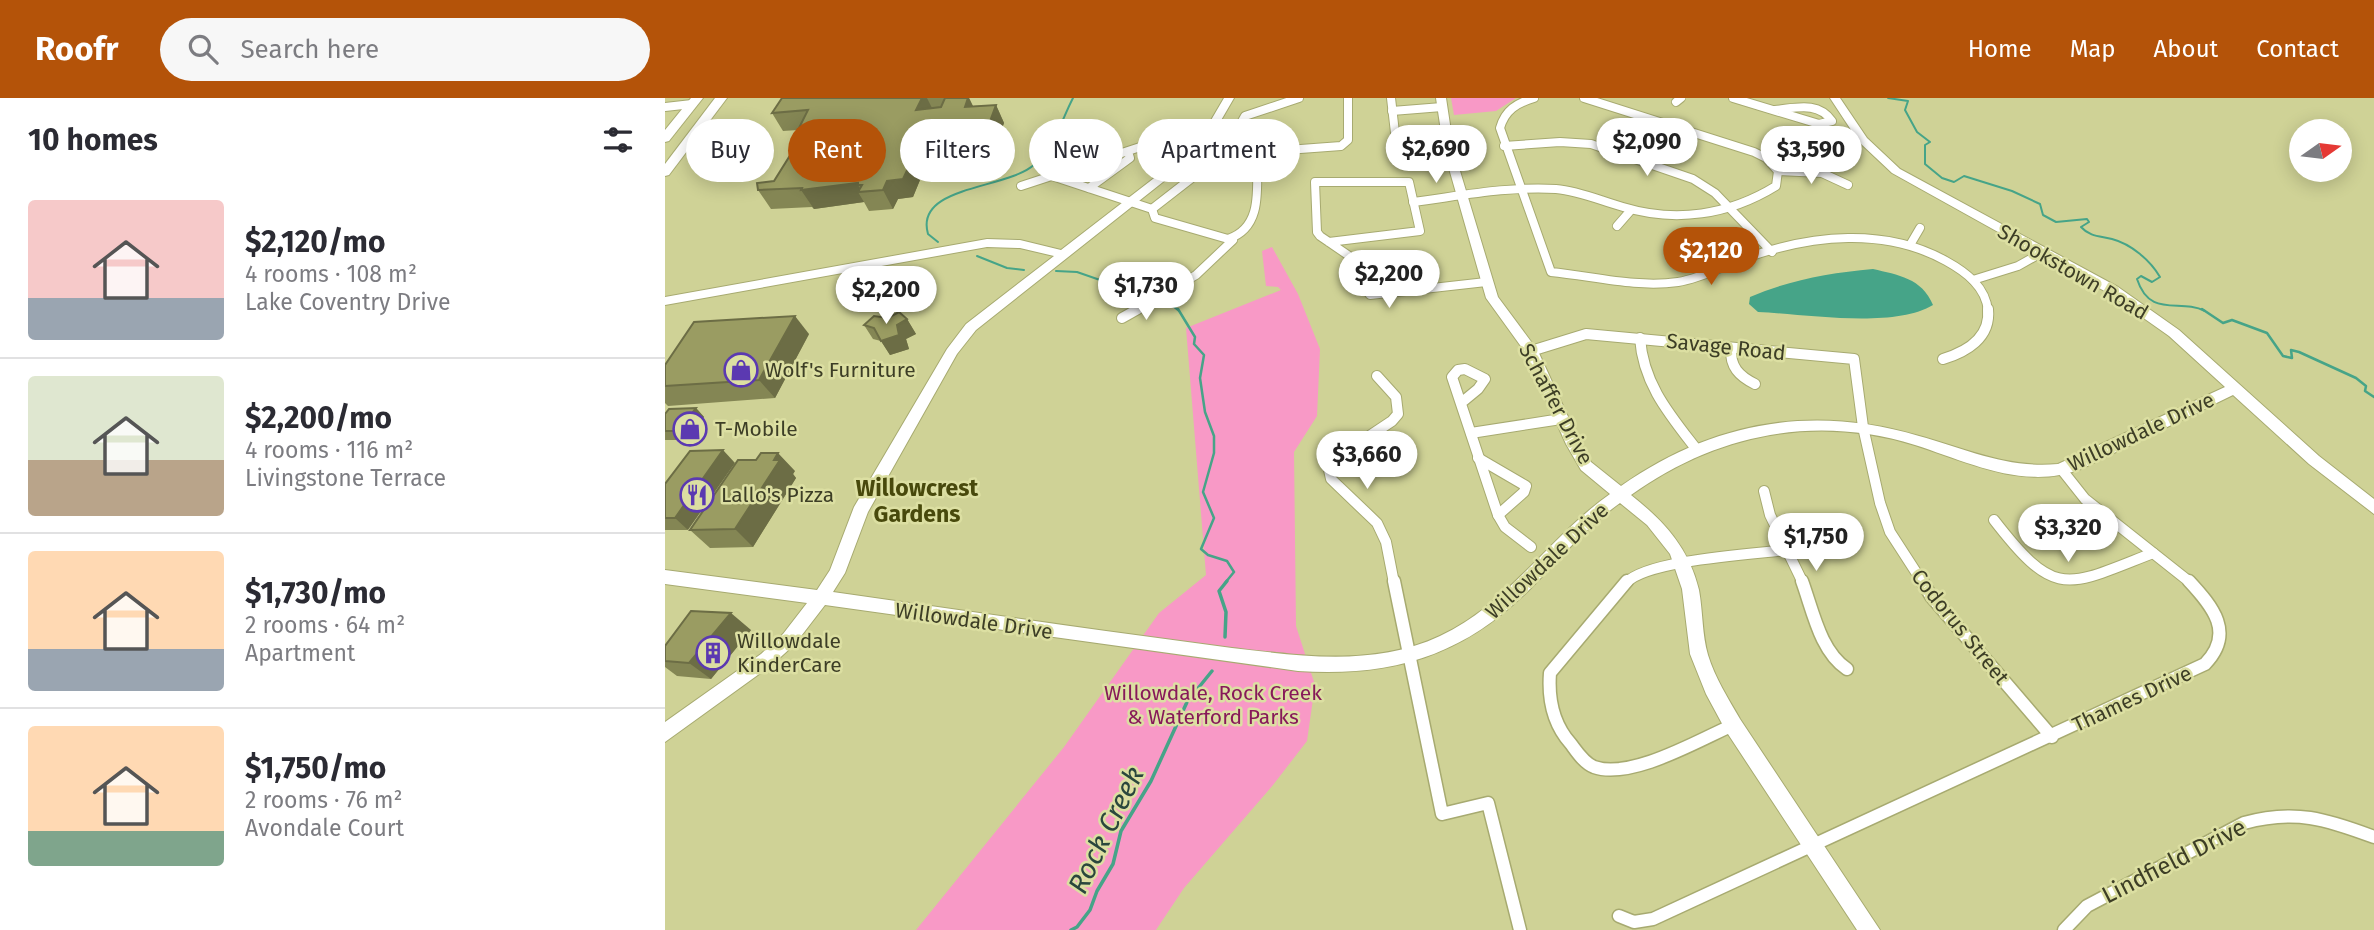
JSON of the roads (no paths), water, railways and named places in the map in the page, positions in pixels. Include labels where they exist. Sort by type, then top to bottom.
[{"type":"main road","points":[[665,172],[721,98]]},
{"type":"main road","points":[[665,138],[695,101]]},
{"type":"street","points":[[1217,119],[1229,98]]},
{"type":"street","points":[[1243,119],[1245,116],[1299,98]]},
{"type":"street","points":[[1300,149],[1341,146],[1349,140],[1347,98]]},
{"type":"street","points":[[1391,98],[1395,147],[1412,155],[1449,151]]},
{"type":"street","points":[[1534,98],[1516,104],[1504,115],[1500,128],[1504,146],[1551,272],[1678,282],[1752,256],[1840,238],[1870,238],[1910,245],[1945,260],[1973,280],[1983,294],[1988,308],[1988,330],[1980,341],[1964,353],[1943,359]]},
{"type":"street","points":[[1584,98],[1754,152],[1766,158],[1778,171],[1822,173],[1848,185]]},
{"type":"street","points":[[1733,98],[1819,124],[1832,121],[1827,112],[1819,108],[1775,110]]},
{"type":"street","name":"Shookstown Road","points":[[1835,98],[1863,140],[1896,171],[2142,308],[2174,333],[2314,460],[2374,508]]},
{"type":"street","points":[[665,107],[695,101]]},
{"type":"street","points":[[1392,111],[1442,103]]},
{"type":"street","name":"Schaffer Drive","points":[[1442,103],[1449,151],[1486,282],[1501,313],[1531,351],[1561,419],[1586,466],[1653,521],[1677,551],[1690,589],[1699,654],[1712,688],[1733,725],[1869,930]]},
{"type":"street","points":[[1504,146],[1560,142],[1591,144],[1693,179],[1706,185],[1772,252]]},
{"type":"street","points":[[1123,154],[1137,149]]},
{"type":"street","points":[[1089,188],[1131,158],[1128,152]]},
{"type":"street","points":[[1413,202],[1520,190],[1574,192],[1631,210],[1676,216],[1696,215],[1730,208],[1765,194],[1776,186],[1778,171]]},
{"type":"street","points":[[1021,186],[1033,182]]},
{"type":"street","points":[[1070,182],[1151,209],[1155,218],[1223,240],[1233,240]]},
{"type":"street","points":[[665,733],[767,659],[789,639],[820,599],[837,573],[860,511],[952,352],[971,327],[1156,182]]},
{"type":"street","points":[[1151,209],[1186,182]]},
{"type":"street","points":[[1122,318],[1189,280],[1251,224],[1255,216],[1256,182]]},
{"type":"street","points":[[1329,242],[1420,232],[1409,182],[1315,182],[1317,232],[1329,242],[1358,262],[1365,289],[1370,295],[1486,282]]},
{"type":"street","points":[[1617,226],[1631,210]]},
{"type":"street","points":[[1910,245],[1920,228]]},
{"type":"street","points":[[665,300],[987,243],[1020,244],[1062,254]]},
{"type":"street","points":[[1973,280],[2009,270],[2043,252]]},
{"type":"street","name":"Savage Road","points":[[1531,351],[1586,334],[1854,359],[1863,427]]},
{"type":"street","points":[[1640,338],[1640,359],[1645,376],[1696,450]]},
{"type":"street","points":[[1731,348],[1732,366],[1755,384]]},
{"type":"street","points":[[1377,376],[1396,397],[1398,414],[1392,421],[1338,457],[1329,470],[1331,479],[1377,523],[1386,542],[1442,814],[1489,803],[1520,930]]},
{"type":"street","name":"Willowdale Drive","points":[[665,577],[1317,666],[1360,665],[1411,655],[1443,644],[1470,629],[1528,584],[1570,537],[1622,493],[1696,450],[1771,428],[1809,423],[1863,427],[1914,439],[1998,467],[2030,472],[2061,470],[2233,389]]},
{"type":"street","points":[[1461,403],[1498,515],[1511,532],[1531,547]]},
{"type":"street","points":[[1471,433],[1561,419]]},
{"type":"street","name":"Codorus Street","points":[[1863,427],[1880,503],[1890,532],[1907,562],[1931,596],[2052,737]]},
{"type":"street","points":[[1479,458],[1526,486],[1524,492],[1498,515]]},
{"type":"street","name":"Thames Drive","points":[[1619,916],[1634,922],[1653,919],[2052,737],[2205,664],[2221,648],[2221,636],[2209,604],[2185,577],[2085,499],[2061,470]]},
{"type":"street","points":[[1764,491],[1770,514],[1799,572],[1828,650],[1835,661],[1847,669]]},
{"type":"street","points":[[1994,520],[2028,559],[2044,572],[2062,580],[2078,581],[2153,553]]},
{"type":"street","points":[[1733,725],[1633,767],[1609,770],[1592,766],[1563,737],[1551,707],[1548,689],[1550,673],[1623,583],[1645,572],[1787,550]]},
{"type":"street","name":"Lindfield Drive","points":[[2064,930],[2087,906],[2244,823],[2271,814],[2325,818],[2374,838]]},
{"type":"waterway","name":"Rock Creek","points":[[938,242],[928,234],[927,218],[935,206],[948,197],[1005,179],[1035,164],[1052,142],[1073,98]]},
{"type":"waterway","points":[[1888,98],[1908,101],[1905,110],[1917,132],[1930,142],[1925,145],[1925,164],[1942,178],[1954,182],[1964,176],[2012,191],[2040,204],[2043,215],[2056,222],[2087,219],[2089,222],[2081,227],[2084,230],[2126,245],[2156,271],[2160,277],[2152,282],[2141,276],[2137,279],[2150,299],[2167,305],[2205,311]]},
{"type":"waterway","name":"Rock Creek","points":[[977,256],[1007,268],[1024,270]]},
{"type":"waterway","name":"Rock Creek","points":[[1056,271],[1077,272],[1123,288],[1152,289],[1179,311]]},
{"type":"waterway","name":"Rock Creek","points":[[1178,309],[1195,337],[1194,344],[1204,355],[1200,378],[1205,412],[1214,436],[1214,453],[1203,492],[1214,518],[1201,549],[1208,555],[1227,561],[1234,572],[1225,583]]},
{"type":"waterway","points":[[2205,311],[2223,323],[2232,320],[2267,333],[2283,356],[2292,358],[2291,350],[2299,352],[2356,378],[2366,386],[2365,391],[2374,397]]},
{"type":"waterway","name":"Rock Creek","points":[[1225,637],[1226,612],[1219,591],[1227,581]]},
{"type":"waterway","name":"Rock Creek","points":[[1071,930],[1077,927],[1090,910],[1097,891],[1113,864],[1121,831],[1151,781],[1187,702],[1212,671]]},
{"type":"place","name":"Wolf's Furniture","points":[[741,370]]},
{"type":"place","name":"T-Mobile","points":[[690,429]]},
{"type":"place","name":"Lallo's Pizza","points":[[697,495]]},
{"type":"place","name":"Willowdale KinderCare","points":[[713,653]]},
{"type":"district","name":"Willowcrest Gardens","points":[[917,501]]},
{"type":"park label","name":"Willowdale, Rock Creek & Waterford Parks","points":[[1213,705]]}]
